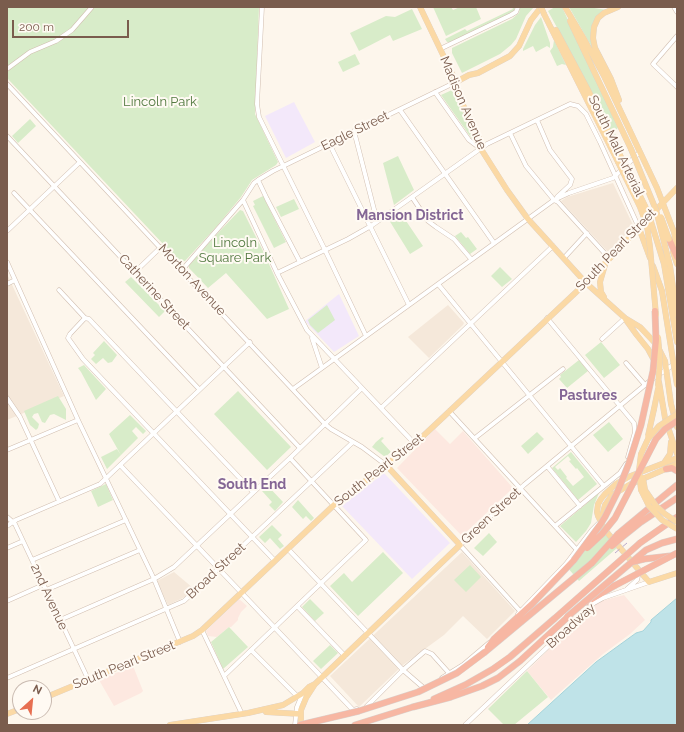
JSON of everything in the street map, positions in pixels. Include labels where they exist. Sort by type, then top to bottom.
[{"type":"highway","points":[[669,239],[677,257]]},
{"type":"highway","points":[[574,560],[605,517],[617,493],[629,462],[641,424],[653,371],[656,340],[655,311]]},
{"type":"highway","points":[[485,652],[494,639],[532,604],[574,560],[598,539],[612,522],[620,508],[653,442],[662,432],[677,421]]},
{"type":"highway","points":[[666,469],[672,468],[677,471]]},
{"type":"highway","points":[[300,725],[359,711],[418,692],[457,673],[485,652],[592,563],[620,536],[677,486]]},
{"type":"highway","points":[[620,536],[677,498]]},
{"type":"highway","points":[[413,707],[456,690],[493,669],[510,657],[640,543],[677,517]]},
{"type":"highway","points":[[355,725],[413,707],[451,698],[498,678],[520,661],[567,617],[646,550],[662,543],[677,539]]},
{"type":"highway","points":[[554,619],[619,570],[632,562],[677,554]]},
{"type":"highway","points":[[567,617],[588,601],[677,554]]},
{"type":"main road","name":"Madison Avenue","points":[[420,7],[456,82],[463,105],[479,138],[481,149],[507,190],[528,218],[586,283],[625,318],[640,327],[655,342],[662,354],[667,370],[671,404],[677,427]]},
{"type":"main road","points":[[565,7],[590,50],[640,152],[663,202],[677,249]]},
{"type":"main road","name":"South Mall Arterial","points":[[565,7],[631,149],[652,198],[670,266],[677,316]]},
{"type":"main road","points":[[618,7],[604,13],[598,18],[594,27],[593,38],[595,48],[613,84],[626,122]]},
{"type":"main road","points":[[539,9],[544,14],[620,160],[647,226],[660,360],[658,386],[642,462],[642,476],[645,490],[656,506],[664,514],[677,522]]},
{"type":"main road","name":"Eagle Street","points":[[456,82],[469,75],[478,73],[510,56],[522,41],[531,20],[539,9]]},
{"type":"main road","points":[[631,149],[649,186],[677,264]]},
{"type":"main road","name":"South Mall Arterial","points":[[620,160],[643,201],[658,244],[667,278],[677,342]]},
{"type":"main road","name":"South Pearl Street","points":[[52,695],[180,642],[202,630],[334,505],[414,443],[449,411],[586,283],[677,188]]},
{"type":"main road","points":[[640,228],[662,292],[677,386]]},
{"type":"main road","points":[[606,301],[601,292],[600,284],[608,261]]},
{"type":"main road","name":"Madison Avenue","points":[[625,318],[652,356],[659,375],[662,408],[670,437],[677,454]]},
{"type":"main road","points":[[677,414],[659,426],[648,439],[641,454],[639,471],[641,490],[649,506],[662,520],[677,529]]},
{"type":"main road","points":[[660,465],[670,454],[670,437]]},
{"type":"main road","points":[[677,458],[622,481],[605,494],[598,506],[598,516],[609,535],[649,582],[654,579],[677,573]]},
{"type":"main road","points":[[601,521],[605,505],[612,495],[625,487],[677,464]]},
{"type":"main road","points":[[386,465],[460,545]]},
{"type":"main road","name":"Green Street","points":[[300,725],[298,714],[304,696],[460,545]]},
{"type":"main road","points":[[170,725],[245,713],[283,705],[297,696],[304,696]]},
{"type":"main road","points":[[245,713],[273,711],[298,714]]},
{"type":"street","points":[[7,69],[30,52],[56,41],[72,30],[92,7]]},
{"type":"street","points":[[262,7],[258,66],[258,110],[283,166],[366,336]]},
{"type":"street","points":[[440,49],[511,15],[516,12],[518,7]]},
{"type":"street","points":[[674,7],[677,12]]},
{"type":"street","points":[[677,36],[653,64],[677,87]]},
{"type":"street","name":"Eagle Street","points":[[182,270],[243,200],[254,183],[258,180],[329,143],[456,82]]},
{"type":"street","name":"Morton Avenue","points":[[7,84],[250,342],[325,424],[362,447],[386,465]]},
{"type":"street","points":[[435,92],[469,140],[481,149]]},
{"type":"street","points":[[277,273],[371,226],[487,144],[570,104],[578,106],[586,114],[640,228]]},
{"type":"street","points":[[400,110],[494,243]]},
{"type":"street","points":[[293,389],[554,200],[572,183],[572,179],[554,157],[537,120]]},
{"type":"street","points":[[354,131],[377,221]]},
{"type":"street","points":[[510,133],[526,166],[554,200],[587,233],[608,261]]},
{"type":"street","name":"Catherine Street","points":[[7,136],[300,448]]},
{"type":"street","points":[[329,143],[409,305]]},
{"type":"street","points":[[554,200],[616,176],[640,152]]},
{"type":"street","points":[[7,231],[80,162]]},
{"type":"street","points":[[258,180],[300,262]]},
{"type":"street","points":[[14,193],[199,389]]},
{"type":"street","points":[[412,197],[428,221],[454,239],[471,259]]},
{"type":"street","points":[[243,200],[277,273],[302,322],[311,336],[414,443]]},
{"type":"street","points":[[564,258],[587,233]]},
{"type":"street","points":[[381,408],[553,246]]},
{"type":"street","points":[[134,272],[161,247]]},
{"type":"street","points":[[7,262],[78,420],[154,579],[180,642]]},
{"type":"street","points":[[7,284],[15,280]]},
{"type":"street","points":[[438,284],[604,485]]},
{"type":"street","points":[[59,290],[85,318],[89,319],[253,492]]},
{"type":"street","points":[[85,318],[68,338],[83,359],[275,561]]},
{"type":"street","points":[[547,318],[621,406],[634,423],[635,432],[626,465],[620,473],[555,526]]},
{"type":"street","points":[[602,339],[625,318]]},
{"type":"street","points":[[311,336],[322,368]]},
{"type":"street","points":[[7,526],[16,520],[100,484],[250,342]]},
{"type":"street","name":"Green Street","points":[[460,545],[547,466],[645,385],[677,362]]},
{"type":"street","points":[[626,363],[645,385]]},
{"type":"street","points":[[475,438],[563,369]]},
{"type":"street","points":[[60,620],[154,579],[174,567],[362,388]]},
{"type":"street","points":[[7,398],[20,417],[59,501]]},
{"type":"street","points":[[449,411],[577,550]]},
{"type":"street","points":[[7,450],[78,420]]},
{"type":"street","name":"Broad Street","points":[[7,678],[184,601],[353,442]]},
{"type":"street","points":[[224,676],[366,540],[290,458]]},
{"type":"street","points":[[120,465],[353,710],[361,709],[368,705],[403,670],[425,651],[432,654],[449,673]]},
{"type":"street","points":[[547,466],[580,506]]},
{"type":"street","name":"2nd Avenue","points":[[7,517],[13,522],[23,541],[88,680]]},
{"type":"street","points":[[32,560],[126,520]]},
{"type":"street","points":[[288,549],[403,670],[424,689],[463,665],[486,646],[566,564],[596,525],[601,521]]},
{"type":"street","points":[[7,548],[23,541]]},
{"type":"street","points":[[460,545],[520,611]]},
{"type":"street","points":[[46,590],[140,550]]},
{"type":"street","points":[[623,592],[637,580],[639,573],[636,567]]},
{"type":"street","name":"Broadway","points":[[465,725],[591,606],[599,600],[649,582]]},
{"type":"street","points":[[7,601],[43,585]]},
{"type":"street","points":[[297,606],[345,656]]},
{"type":"street","points":[[202,630],[224,676],[245,713]]},
{"type":"street","points":[[251,650],[297,696]]},
{"type":"street","points":[[295,725],[298,714]]},
{"type":"shaded area","points":[[294,102],[315,142],[286,158],[265,116]]},
{"type":"shaded area","points":[[613,183],[633,225],[632,228],[608,252],[561,201],[567,197]]},
{"type":"shaded area","points":[[7,274],[64,396],[7,420]]},
{"type":"shaded area","points":[[339,294],[359,336],[334,352],[305,321]]},
{"type":"shaded area","points":[[448,305],[464,323],[429,358],[408,337]]},
{"type":"shaded area","points":[[435,429],[450,444],[463,431],[513,488],[462,536],[397,468]]},
{"type":"shaded area","points":[[384,473],[450,543],[412,579],[342,506]]},
{"type":"shaded area","points":[[462,552],[515,611],[487,639],[463,616],[444,635],[403,665],[359,707],[330,676]]},
{"type":"shaded area","points":[[174,572],[193,588],[185,597],[168,605],[157,581]]},
{"type":"shaded area","points":[[624,595],[645,620],[630,634],[603,654],[551,700],[527,671],[597,602]]},
{"type":"shaded area","points":[[239,599],[247,606],[241,612],[238,620],[217,637],[208,636],[206,631]]},
{"type":"shaded area","points":[[133,666],[143,691],[114,706],[99,680]]},
{"type":"green space","name":"Lincoln Park","points":[[7,7],[259,7],[255,114],[278,162],[276,165],[252,180],[241,197],[217,226],[185,261],[180,262],[7,78]]},
{"type":"green space","points":[[433,7],[451,7],[453,10],[460,7],[476,7],[481,19],[446,36]]},
{"type":"green space","points":[[512,7],[515,7],[514,11],[511,13],[451,42],[447,42],[445,39],[465,29],[467,31],[513,9]]},
{"type":"green space","points":[[520,7],[534,7],[526,16],[516,39],[511,45],[500,54],[462,73],[452,53],[452,48],[512,19],[519,13]]},
{"type":"green space","points":[[555,7],[562,7],[618,128],[614,131],[622,148],[619,149],[548,11]]},
{"type":"green space","points":[[569,7],[588,7],[607,10],[597,17],[593,49]]},
{"type":"green space","points":[[412,9],[422,29],[393,41],[390,35],[359,51],[350,33],[386,16],[395,17]]},
{"type":"green space","points":[[541,17],[550,43],[550,48],[547,46],[536,52],[533,46],[523,51],[535,25]]},
{"type":"green space","points":[[554,40],[566,65],[562,64],[557,66],[550,51],[553,47]]},
{"type":"green space","points":[[355,54],[360,64],[343,72],[338,62]]},
{"type":"green space","points":[[452,90],[474,136],[472,139],[441,95]]},
{"type":"green space","points":[[30,119],[36,126],[18,143],[12,136]]},
{"type":"green space","points":[[398,156],[414,190],[394,205],[383,163]]},
{"type":"green space","points":[[263,196],[286,242],[274,248],[253,206],[255,205],[253,201]]},
{"type":"green space","points":[[294,199],[299,209],[281,217],[276,207]]},
{"type":"green space","name":"Lincoln Square Park","points":[[240,210],[243,211],[265,255],[289,309],[267,319],[226,273],[208,288],[189,268],[189,265]]},
{"type":"green space","points":[[400,212],[423,246],[410,254],[389,220]]},
{"type":"green space","points":[[461,232],[466,238],[468,237],[477,249],[470,254],[455,236]]},
{"type":"green space","points":[[500,267],[512,279],[502,287],[491,276]]},
{"type":"green space","points":[[131,277],[165,311],[159,317],[125,282]]},
{"type":"green space","points":[[327,305],[335,320],[318,333],[310,325],[308,320]]},
{"type":"green space","points":[[104,341],[117,355],[112,362],[108,363],[103,358],[96,364],[91,359],[95,355],[93,353]]},
{"type":"green space","points":[[601,342],[620,365],[604,378],[585,355]]},
{"type":"green space","points":[[579,360],[588,371],[567,388],[559,379],[561,377],[560,375]]},
{"type":"green space","points":[[84,365],[106,389],[96,400],[78,368]]},
{"type":"green space","points":[[238,391],[291,447],[267,470],[214,414]]},
{"type":"green space","points":[[58,396],[66,409],[66,420],[54,414],[50,415],[45,423],[42,422],[38,413],[34,414],[32,417],[39,424],[36,430],[30,425],[24,411]]},
{"type":"green space","points":[[130,415],[146,431],[143,434],[136,427],[132,431],[138,438],[121,455],[109,434]]},
{"type":"green space","points":[[609,422],[623,439],[608,452],[593,435]]},
{"type":"green space","points":[[537,432],[544,439],[528,454],[521,446]]},
{"type":"green space","points":[[382,437],[384,438],[381,441],[391,452],[385,457],[372,447]]},
{"type":"green space","points":[[117,449],[121,455],[107,469],[101,457]]},
{"type":"green space","points":[[571,452],[597,484],[578,500],[552,468]],"holes":[[[568,456],[571,460],[569,461],[584,477],[573,486],[560,468],[558,470],[555,467]]]},
{"type":"green space","points":[[106,484],[113,500],[98,507],[91,491]]},
{"type":"green space","points":[[267,485],[283,502],[275,511],[269,505],[272,502],[262,491]]},
{"type":"green space","points":[[599,493],[594,505],[591,523],[576,542],[560,526]]},
{"type":"green space","points":[[298,500],[314,518],[311,521],[306,516],[303,519],[292,507]]},
{"type":"green space","points":[[272,525],[282,535],[278,539],[284,546],[280,549],[270,538],[265,543],[259,537]]},
{"type":"green space","points":[[599,527],[617,548],[579,581],[567,567]]},
{"type":"green space","points":[[489,533],[497,542],[483,556],[474,548]]},
{"type":"green space","points":[[383,552],[403,573],[358,616],[330,586],[344,573],[352,582]]},
{"type":"green space","points":[[470,565],[481,577],[466,592],[454,580]]},
{"type":"green space","points":[[310,599],[324,613],[315,621],[302,607]]},
{"type":"green space","points":[[229,627],[248,647],[223,669],[211,642]]},
{"type":"green space","points":[[330,645],[338,653],[321,669],[313,661]]},
{"type":"green space","points":[[527,671],[548,697],[514,725],[504,725],[488,709]]},
{"type":"water","points":[[677,598],[677,725],[527,725],[596,662],[636,633],[643,631],[651,620]]},
{"type":"railway","points":[[615,553],[627,543]]},
{"type":"district","name":"Mansion District","points":[[410,216]]},
{"type":"district","name":"Pastures","points":[[588,396]]},
{"type":"district","name":"South End","points":[[252,485]]}]
